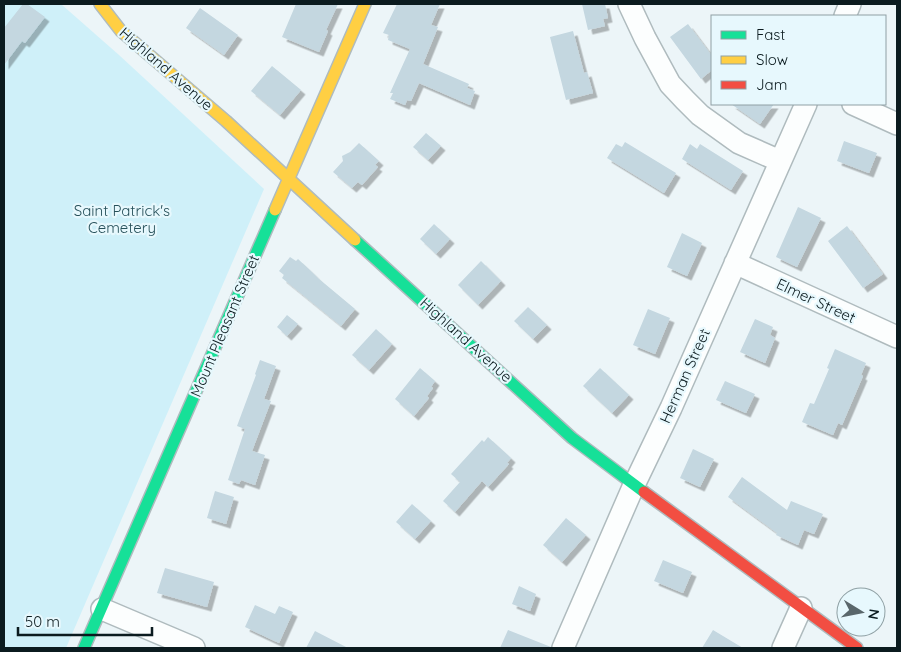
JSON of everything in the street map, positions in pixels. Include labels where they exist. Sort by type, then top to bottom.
[{"type":"main road","points":[[88,4],[120,31]]},
{"type":"main road","name":"Highland Avenue","points":[[100,4],[120,31],[226,120],[572,438],[857,648]]},
{"type":"main road","name":"Mount Pleasant Street","points":[[84,648],[365,4]]},
{"type":"street","points":[[629,4],[670,84],[685,100],[700,115],[739,143],[780,160]]},
{"type":"street","name":"Herman Street","points":[[563,648],[634,485],[671,408],[806,105]]},
{"type":"street","points":[[855,105],[897,124]]},
{"type":"street","name":"Elmer Street","points":[[735,264],[897,337]]},
{"type":"street","points":[[783,648],[801,608]]},
{"type":"street","points":[[102,609],[194,648]]},
{"type":"green space","name":"Saint Patrick's Cemetery","points":[[4,4],[61,4],[264,189],[66,648],[4,648]]},
{"type":"building","points":[[23,4],[27,4],[45,17],[25,43],[22,41],[4,65],[4,28]]},
{"type":"building","points":[[296,4],[338,4],[326,30],[328,31],[319,52],[282,37]]},
{"type":"building","points":[[397,4],[440,4],[431,25],[438,27],[423,64],[469,84],[467,88],[475,91],[470,105],[419,83],[411,101],[407,100],[405,105],[390,99],[393,93],[390,93],[410,49],[388,40],[389,35],[383,33]]},
{"type":"building","points":[[582,4],[605,4],[608,18],[603,19],[605,26],[588,30]]},
{"type":"building","points":[[200,8],[238,35],[224,55],[186,28]]},
{"type":"building","points":[[688,24],[711,55],[711,71],[701,79],[670,37]]},
{"type":"building","points":[[573,31],[584,73],[587,72],[593,93],[566,100],[550,37]]},
{"type":"building","points":[[272,66],[301,90],[280,115],[251,91]]},
{"type":"building","points":[[732,105],[773,105],[760,124]]},
{"type":"building","points":[[426,133],[441,146],[428,160],[413,147]]},
{"type":"building","points":[[844,141],[877,153],[869,173],[837,161]]},
{"type":"building","points":[[625,142],[676,173],[664,193],[607,158],[616,144],[622,147]]},
{"type":"building","points":[[359,143],[379,161],[375,165],[378,167],[362,185],[358,182],[352,188],[333,172],[343,161],[342,156],[350,152]]},
{"type":"building","points":[[690,144],[697,149],[700,144],[743,171],[731,190],[682,159]]},
{"type":"building","points":[[798,207],[821,218],[797,267],[776,257]]},
{"type":"building","points":[[434,224],[450,239],[436,254],[420,239]]},
{"type":"building","points":[[847,226],[883,274],[863,288],[828,241]]},
{"type":"building","points":[[682,233],[702,243],[687,276],[667,267]]},
{"type":"building","points":[[290,257],[296,261],[298,259],[355,309],[341,326],[282,278],[284,275],[279,271]]},
{"type":"building","points":[[481,261],[501,281],[478,305],[458,285]]},
{"type":"building","points":[[528,307],[547,325],[533,339],[514,321]]},
{"type":"building","points":[[648,309],[670,318],[655,354],[633,345]]},
{"type":"building","points":[[287,315],[298,324],[287,336],[277,327]]},
{"type":"building","points":[[755,319],[773,327],[770,335],[775,338],[765,363],[740,352]]},
{"type":"building","points":[[376,329],[392,344],[369,370],[352,355]]},
{"type":"building","points":[[835,349],[866,363],[861,375],[863,376],[842,425],[838,423],[833,435],[802,422],[810,403],[814,404],[829,369],[827,368]]},
{"type":"building","points":[[260,360],[276,366],[264,399],[271,401],[252,451],[265,455],[255,485],[241,480],[239,484],[228,480],[245,429],[237,426]]},
{"type":"building","points":[[420,368],[435,381],[431,387],[433,388],[427,396],[429,398],[414,416],[395,399]]},
{"type":"building","points":[[600,368],[629,395],[612,413],[583,386]]},
{"type":"building","points":[[725,381],[755,394],[746,413],[716,400]]},
{"type":"building","points":[[488,437],[511,458],[507,463],[509,464],[488,487],[482,481],[455,512],[443,501],[460,482],[451,474],[482,440],[484,442]]},
{"type":"building","points":[[693,449],[714,459],[700,487],[680,478]]},
{"type":"building","points":[[742,477],[787,510],[791,501],[823,514],[814,534],[804,530],[798,545],[776,535],[777,533],[728,497]]},
{"type":"building","points":[[215,491],[234,497],[226,524],[207,518]]},
{"type":"building","points":[[412,504],[431,521],[415,539],[396,522]]},
{"type":"building","points":[[566,518],[586,535],[562,562],[543,545]]},
{"type":"building","points":[[663,560],[692,572],[683,593],[654,581]]},
{"type":"building","points":[[165,568],[214,582],[207,607],[157,593]]},
{"type":"building","points":[[519,586],[536,594],[530,611],[512,604]]},
{"type":"building","points":[[255,605],[275,614],[279,606],[293,612],[279,643],[245,627]]},
{"type":"building","points":[[508,630],[551,647],[551,648],[500,648]]},
{"type":"building","points":[[713,630],[743,648],[702,648]]},
{"type":"building","points":[[315,631],[348,648],[306,648]]},
{"type":"traffic: fast","points":[[84,648],[275,210]]},
{"type":"traffic: fast","points":[[355,240],[572,438],[644,492]]},
{"type":"traffic: slow","points":[[100,4],[121,31],[226,121],[355,240]]},
{"type":"traffic: slow","points":[[275,210],[365,4]]},
{"type":"traffic: jam","points":[[644,492],[857,648]]}]
